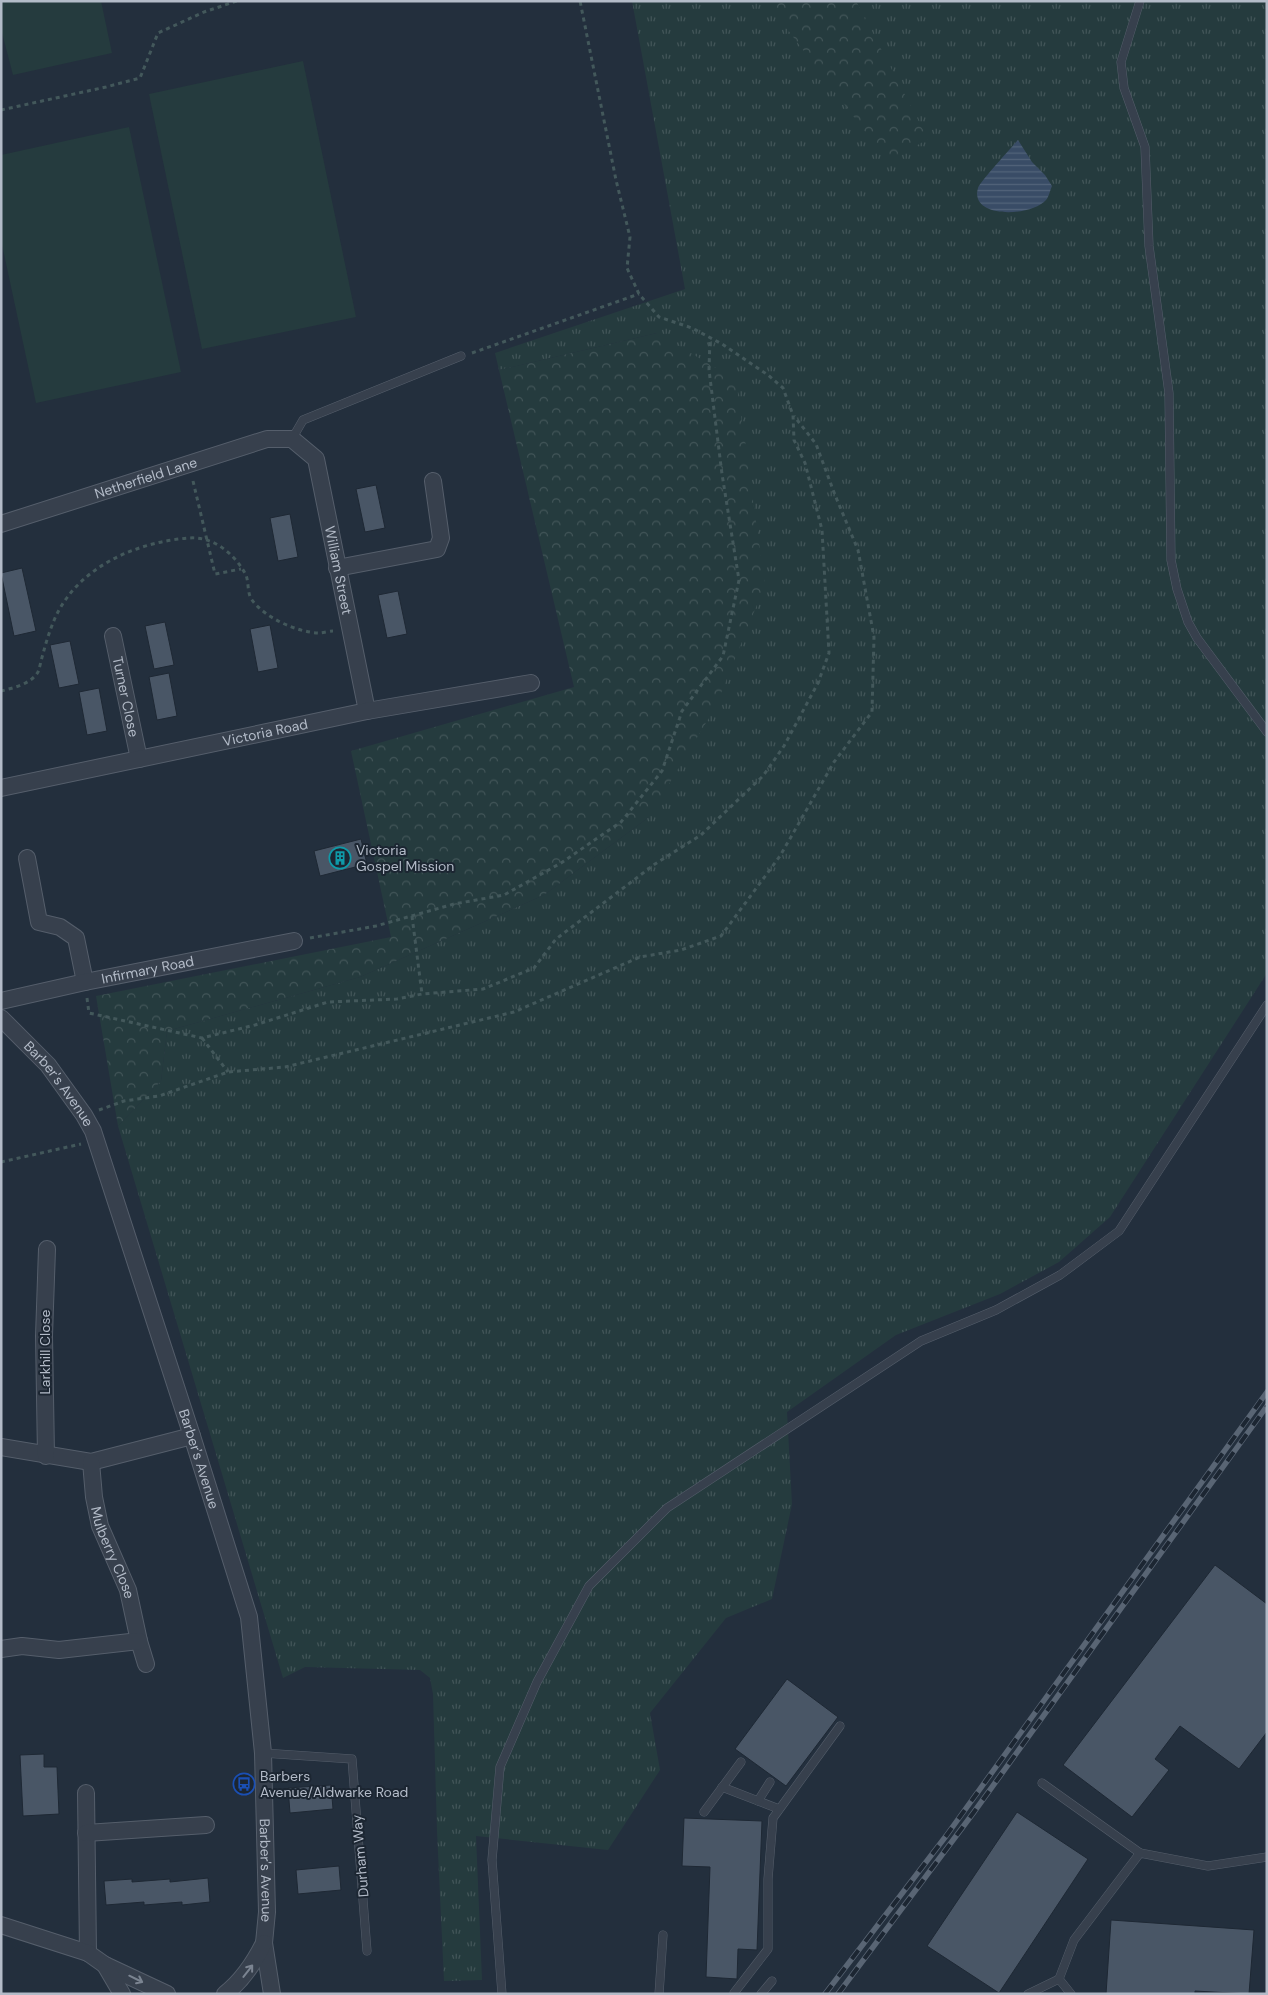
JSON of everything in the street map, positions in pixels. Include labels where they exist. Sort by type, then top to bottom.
[{"type":"street","name":"Netherfield Lane","points":[[1,524],[267,439],[292,439]]},
{"type":"street","name":"William Street","points":[[292,439],[316,459],[367,711]]},
{"type":"street","points":[[337,568],[437,549],[441,538],[433,480]]},
{"type":"street","name":"Turner Close","points":[[113,636],[139,759]]},
{"type":"street","name":"Victoria Road","points":[[1,788],[367,711],[531,683]]},
{"type":"street","points":[[27,858],[39,922],[60,927],[76,938],[85,982]]},
{"type":"street","name":"Infirmary Road","points":[[1,1001],[85,982],[294,941]]},
{"type":"street","name":"Barber's Avenue","points":[[1,1018],[48,1065],[84,1115],[93,1131],[249,1617],[263,1753],[267,1912],[264,1943],[272,1994]]},
{"type":"street","name":"Larkhill Close","points":[[46,1456],[44,1336],[47,1249]]},
{"type":"street","points":[[1,1447],[91,1462],[192,1436]]},
{"type":"street","name":"Mulberry Close","points":[[91,1462],[94,1497],[100,1526],[128,1590],[146,1664]]},
{"type":"street","points":[[1,1649],[22,1646],[58,1650],[139,1641]]},
{"type":"street","points":[[86,1793],[88,1953]]},
{"type":"street","points":[[86,1833],[206,1825]]},
{"type":"street","points":[[1,1925],[88,1953],[105,1964],[167,1994]]},
{"type":"street","name":"Barber's Avenue","points":[[225,1994],[237,1984],[253,1964],[264,1943]]},
{"type":"street","points":[[105,1964],[122,1994]]},
{"type":"lane","points":[[1140,1],[1121,62],[1124,88],[1145,147],[1149,246],[1169,393],[1171,560],[1177,588],[1188,622],[1197,638],[1267,732]]},
{"type":"lane","points":[[292,439],[303,420],[461,356]]},
{"type":"lane","points":[[502,1994],[492,1860],[500,1767],[537,1682],[589,1586],[667,1508],[921,1342],[996,1310],[1060,1275],[1119,1231],[1267,1005]]},
{"type":"lane","points":[[734,1993],[768,1949],[768,1879],[773,1818],[840,1726]]},
{"type":"lane","name":"Durham Way","points":[[263,1753],[352,1759],[367,1951]]},
{"type":"lane","points":[[704,1812],[741,1762]]},
{"type":"lane","points":[[758,1801],[770,1782]]},
{"type":"lane","points":[[1042,1783],[1140,1853],[1208,1866],[1267,1857]]},
{"type":"lane","points":[[722,1787],[779,1809]]},
{"type":"lane","points":[[1028,1994],[1059,1979],[1074,1940],[1140,1853]]},
{"type":"lane","points":[[659,1994],[663,1935]]},
{"type":"lane","points":[[1059,1979],[1071,1994]]},
{"type":"lane","points":[[761,1994],[772,1981]]},
{"type":"path","points":[[1,110],[140,78],[158,33],[204,12],[237,1]]},
{"type":"path","points":[[85,982],[89,1013],[202,1038],[255,1025],[328,1002],[398,999],[422,994],[483,989],[534,968],[556,939],[655,864],[701,835],[763,776],[784,746],[818,683],[829,653],[822,530],[805,463],[794,440],[793,415],[783,388],[768,376],[710,337],[692,328],[659,317],[639,294],[627,268],[630,237],[616,180],[580,1]]},
{"type":"path","points":[[461,356],[639,294]]},
{"type":"path","points":[[294,941],[376,926],[454,904],[504,895],[561,863],[621,822],[662,771],[682,711],[723,656],[739,580],[722,474],[709,370],[710,337]]},
{"type":"path","points":[[84,1115],[124,1101],[159,1096],[228,1072],[285,1067],[514,1012],[640,957],[680,950],[721,936],[780,856],[834,762],[872,712],[874,637],[858,550],[816,444],[793,415]]},
{"type":"path","points":[[189,464],[215,574],[241,569]]},
{"type":"path","points":[[1,691],[24,684],[37,673],[56,617],[68,596],[95,570],[121,555],[162,541],[191,538],[208,540],[226,549],[246,576],[250,599],[262,611],[286,626],[318,633],[349,628]]},
{"type":"path","points":[[412,916],[422,994]]},
{"type":"path","points":[[202,1038],[228,1072]]},
{"type":"path","points":[[1,1162],[80,1145],[93,1131]]},
{"type":"green space","points":[[1,1],[101,1],[112,53],[13,75],[1,29]]},
{"type":"green space","points":[[632,1],[1267,1],[1267,973],[1110,1217],[1059,1262],[1000,1294],[896,1335],[787,1412],[792,1504],[772,1599],[726,1618],[650,1713],[660,1770],[608,1850],[476,1836],[482,1980],[444,1981],[433,1694],[430,1678],[420,1670],[305,1667],[283,1678],[118,1126],[161,1081],[167,1031],[360,977],[544,895],[649,817],[657,333],[499,370],[495,353],[685,289]]},
{"type":"green space","points":[[770,1],[856,1],[928,139],[888,162],[772,9]]},
{"type":"green space","points":[[303,61],[356,317],[202,349],[149,94]]},
{"type":"green space","points":[[129,127],[181,372],[36,403],[1,240],[1,155]]},
{"type":"green space","points":[[657,333],[736,380],[765,585],[715,708],[649,817],[544,895],[360,977],[167,1031],[161,1081],[118,1126],[96,996],[391,937],[351,751],[574,687],[499,370]]},
{"type":"water","points":[[1018,140],[1032,162],[1045,175],[1052,186],[1049,195],[1038,206],[1028,210],[1003,212],[992,210],[983,205],[978,198],[978,188]]},
{"type":"building","points":[[376,485],[385,528],[365,532],[356,489]]},
{"type":"building","points":[[290,514],[298,557],[278,561],[270,518]]},
{"type":"building","points":[[22,568],[36,631],[14,636],[1,573]]},
{"type":"building","points":[[398,591],[407,634],[387,638],[378,595]]},
{"type":"building","points":[[165,622],[174,665],[154,669],[145,626]]},
{"type":"building","points":[[270,625],[278,668],[258,672],[250,629]]},
{"type":"building","points":[[70,641],[79,684],[59,688],[50,645]]},
{"type":"building","points":[[169,673],[177,716],[157,720],[149,677]]},
{"type":"building","points":[[99,688],[107,731],[87,735],[79,692]]},
{"type":"building","name":"Victoria Gospel Mission","points":[[361,839],[367,864],[320,876],[314,851]]},
{"type":"building","points":[[1215,1565],[1267,1604],[1267,1732],[1239,1769],[1180,1726],[1155,1759],[1169,1770],[1132,1817],[1063,1765]]},
{"type":"building","points":[[787,1679],[838,1717],[786,1786],[735,1749]]},
{"type":"building","points":[[44,1754],[44,1767],[57,1767],[59,1814],[23,1816],[20,1755]]},
{"type":"building","points":[[331,1785],[333,1809],[290,1813],[288,1788]]},
{"type":"building","points":[[1017,1812],[1088,1859],[999,1993],[927,1946]]},
{"type":"building","points":[[684,1818],[762,1821],[757,1950],[738,1949],[737,1979],[706,1977],[710,1867],[682,1866]]},
{"type":"building","points":[[339,1866],[341,1890],[298,1894],[296,1870]]},
{"type":"building","points":[[208,1878],[210,1902],[182,1905],[182,1902],[144,1905],[144,1902],[106,1905],[104,1881],[132,1879],[132,1882],[170,1879],[170,1882]]},
{"type":"building","points":[[1111,1920],[1254,1930],[1249,1994],[1195,1991],[1195,1994],[1106,1994]]},
{"type":"railway","points":[[825,1994],[946,1836],[1267,1392]]},
{"type":"railway","points":[[838,1994],[974,1812],[1267,1406]]},
{"type":"place","name":"Victoria Gospel Mission","points":[[340,858]]},
{"type":"place","name":"Barbers Avenue/Aldwarke Road","points":[[244,1784]]}]
